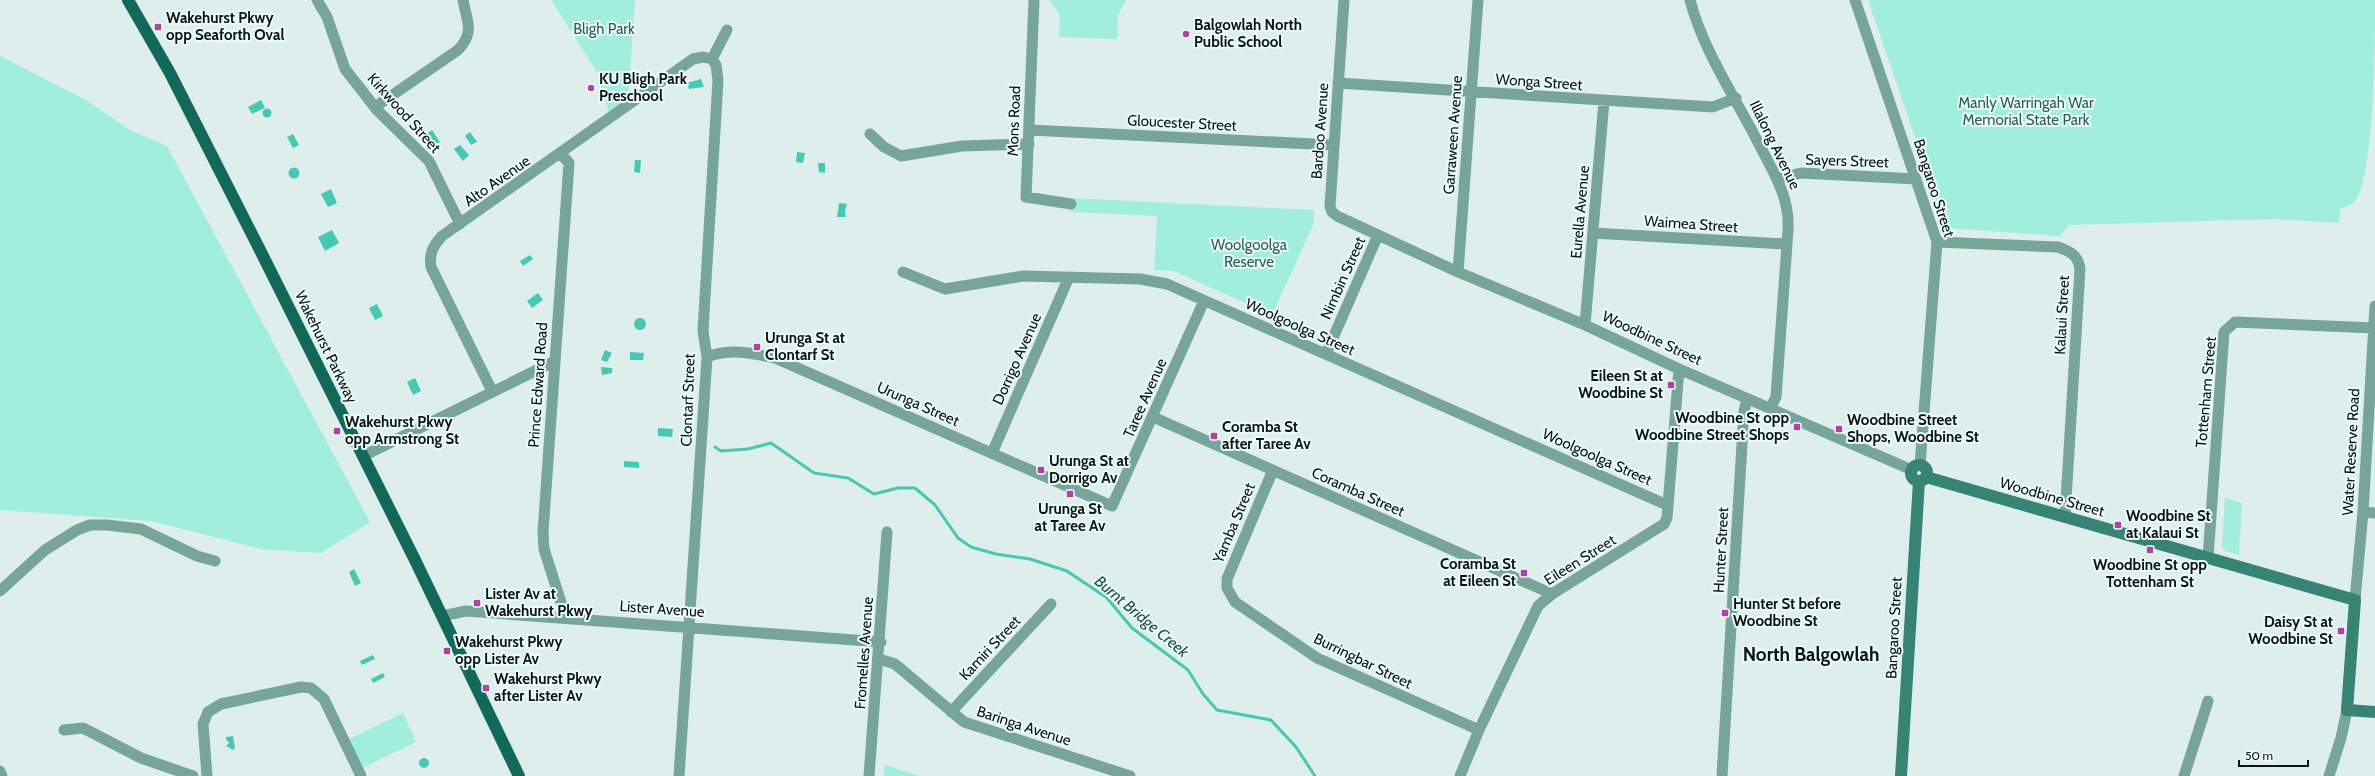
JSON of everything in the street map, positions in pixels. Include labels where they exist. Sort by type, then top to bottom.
[{"type":"main road","name":"Wakehurst Parkway","points":[[128,0],[207,144],[442,616],[519,776]]},
{"type":"street","name":"Kirkwood Street","points":[[317,0],[327,17],[345,69],[375,107],[429,161],[460,224]]},
{"type":"street","points":[[375,107],[458,50],[467,40],[469,32],[463,0]]},
{"type":"street","name":"Mons Road","points":[[1034,0],[1030,130],[1026,197],[1070,204]]},
{"type":"street","name":"Bardoo Avenue","points":[[1344,0],[1330,206],[1332,212],[1337,216],[1378,236]]},
{"type":"street","name":"Garraween Avenue","points":[[1458,272],[1478,0]]},
{"type":"street","name":"Illalong Avenue","points":[[1690,0],[1697,28],[1736,98],[1777,179],[1788,212],[1776,397],[1770,407]]},
{"type":"street","name":"Bangaroo Street","points":[[1855,0],[1937,242],[1916,468]]},
{"type":"street","points":[[712,59],[727,30]]},
{"type":"street","name":"Alto Avenue","points":[[492,391],[431,267],[430,256],[435,245],[442,236],[562,154],[693,59],[703,57],[712,59]]},
{"type":"street","name":"Clontarf Street","points":[[679,776],[707,357],[703,331],[718,80],[716,65],[712,59]]},
{"type":"street","name":"Wonga Street","points":[[1338,83],[1604,102],[1713,107],[1736,98]]},
{"type":"street","name":"Eurella Avenue","points":[[1585,325],[1604,102]]},
{"type":"street","name":"Gloucester Street","points":[[1030,130],[1334,145]]},
{"type":"street","points":[[870,134],[884,147],[901,156],[962,146],[1029,144]]},
{"type":"street","name":"Prince Edward Road","points":[[562,154],[569,163],[543,532],[544,549],[566,618]]},
{"type":"street","name":"Sayers Street","points":[[1777,179],[1801,173],[1916,179]]},
{"type":"street","name":"Waimea Street","points":[[1593,232],[1786,244]]},
{"type":"street","name":"Woodbine Street","points":[[1378,236],[1458,272],[1585,325],[1747,399],[1770,407],[1916,468]]},
{"type":"street","name":"Nimbin Street","points":[[1326,354],[1378,236]]},
{"type":"street","name":"Kalaui Street","points":[[1937,242],[2058,247],[2072,252],[2078,259],[2080,269],[2065,517]]},
{"type":"street","name":"Woolgoolga Street","points":[[903,272],[945,289],[1023,276],[1146,280],[1167,284],[1667,505]]},
{"type":"street","name":"Dorrigo Avenue","points":[[992,453],[1069,277]]},
{"type":"street","name":"Taree Avenue","points":[[1112,506],[1204,301]]},
{"type":"street","name":"Water Reserve Road","points":[[2355,600],[2363,512],[2375,306]]},
{"type":"street","name":"Tottenham Street","points":[[2208,558],[2224,332],[2235,322],[2374,328]]},
{"type":"street","name":"Urunga Street","points":[[707,357],[724,351],[754,353],[775,358],[1112,506]]},
{"type":"street","points":[[363,456],[555,361]]},
{"type":"street","name":"Eileen Street","points":[[1460,776],[1479,730],[1534,612],[1542,602],[1552,594],[1660,529],[1666,518],[1680,369]]},
{"type":"street","name":"Hunter Street","points":[[1722,776],[1744,411],[1747,399]]},
{"type":"street","name":"Coramba Street","points":[[1153,417],[1552,594]]},
{"type":"street","points":[[1916,468],[1926,469],[1922,479]]},
{"type":"street","name":"Yamba Street","points":[[1227,588],[1227,579],[1273,470]]},
{"type":"street","name":"Bangaroo Street","points":[[1901,776],[1922,479]]},
{"type":"street","name":"Woodbine Street","points":[[1922,479],[2065,517],[2355,600]]},
{"type":"street","points":[[2363,512],[2375,512]]},
{"type":"street","points":[[0,591],[45,550],[76,530],[90,525],[107,525],[141,529],[197,556],[215,561]]},
{"type":"street","name":"Fromelles Avenue","points":[[869,776],[881,642],[887,532]]},
{"type":"street","name":"Burringbar Street","points":[[1227,588],[1235,602],[1317,658],[1479,730]]},
{"type":"street","points":[[2329,776],[2341,738],[2347,710],[2355,600]]},
{"type":"street","name":"Kamiri Street","points":[[951,712],[1051,604]]},
{"type":"street","name":"Lister Avenue","points":[[442,616],[466,611],[689,626],[881,642]]},
{"type":"street","name":"Baringa Avenue","points":[[879,659],[895,664],[964,722],[984,730],[1130,776]]},
{"type":"street","points":[[208,776],[203,724],[208,712],[221,704],[301,687],[311,688],[324,699],[361,776]]},
{"type":"street","points":[[2184,776],[2208,701]]},
{"type":"street","points":[[2347,710],[2375,712]]},
{"type":"street","points":[[64,730],[83,728],[141,758],[193,776]]},
{"type":"street","points":[[0,770],[2,776]]},
{"type":"green space","name":"Bligh Park","points":[[551,0],[635,0],[628,100],[609,113],[597,72]]},
{"type":"green space","points":[[1050,0],[1126,0],[1118,15],[1117,39],[1059,37],[1060,16]]},
{"type":"green space","name":"Manly Warringah War Memorial State Park","points":[[1868,0],[2375,0],[2374,73],[2370,138],[2361,188],[2354,202],[2340,209],[2339,223],[2274,219],[2069,225],[2060,236],[1946,228]]},
{"type":"green space","points":[[0,56],[86,100],[130,130],[167,146],[370,522],[321,553],[261,549],[151,521],[0,510]]},
{"type":"green space","name":"Woolgoolga Reserve","points":[[1070,198],[1314,210],[1314,223],[1272,315],[1174,271],[1154,270],[1157,216],[1070,212]]},
{"type":"green space","points":[[2225,498],[2242,503],[2239,555],[2225,551],[2222,547]]},
{"type":"green space","points":[[403,713],[416,742],[358,770],[345,741]]},
{"type":"green space","points":[[885,765],[920,776],[884,776]]},
{"type":"shaded area","points":[[701,79],[704,87],[689,89],[687,83]]},
{"type":"shaded area","points":[[261,100],[265,108],[252,114],[248,107]]},
{"type":"shaded area","points":[[267,108],[272,113],[267,118],[262,113]]},
{"type":"shaded area","points":[[432,130],[440,142],[434,146],[426,134]]},
{"type":"shaded area","points":[[470,132],[477,142],[471,145],[465,136]]},
{"type":"shaded area","points":[[293,134],[299,145],[293,148],[287,137]]},
{"type":"shaded area","points":[[460,145],[469,155],[463,161],[454,149]]},
{"type":"shaded area","points":[[797,152],[805,153],[803,163],[796,162]]},
{"type":"shaded area","points":[[635,160],[641,160],[640,173],[634,172]]},
{"type":"shaded area","points":[[818,163],[825,163],[825,173],[819,172]]},
{"type":"shaded area","points":[[292,168],[296,168],[298,169],[298,177],[292,178],[289,175],[289,171]]},
{"type":"shaded area","points":[[331,189],[337,203],[328,207],[321,194]]},
{"type":"shaded area","points":[[839,203],[847,204],[845,211],[846,217],[837,217]]},
{"type":"shaded area","points":[[332,230],[339,243],[325,251],[318,237]]},
{"type":"shaded area","points":[[530,255],[533,259],[523,266],[520,261]]},
{"type":"shaded area","points":[[538,293],[543,300],[532,308],[527,301]]},
{"type":"shaded area","points":[[377,304],[383,316],[375,320],[369,308]]},
{"type":"shaded area","points":[[640,318],[644,320],[646,324],[644,328],[640,330],[636,328],[634,324],[636,320]]},
{"type":"shaded area","points":[[605,350],[612,353],[607,362],[601,360]]},
{"type":"shaded area","points":[[630,352],[644,353],[643,360],[630,360]]},
{"type":"shaded area","points":[[601,367],[612,368],[612,373],[602,375]]},
{"type":"shaded area","points":[[415,378],[421,391],[413,395],[407,382]]},
{"type":"shaded area","points":[[658,428],[673,429],[672,437],[658,436]]},
{"type":"shaded area","points":[[624,461],[639,462],[639,468],[624,467]]},
{"type":"shaded area","points":[[354,569],[361,583],[355,586],[349,572]]},
{"type":"shaded area","points":[[373,655],[375,659],[362,665],[360,661]]},
{"type":"shaded area","points":[[383,673],[385,677],[373,683],[371,679]]},
{"type":"shaded area","points":[[233,736],[235,748],[233,750],[226,746],[229,743],[226,737]]},
{"type":"shaded area","points":[[422,758],[426,758],[429,763],[426,768],[422,768],[419,765],[419,761]]},
{"type":"waterway","name":"Burnt Bridge Creek","points":[[715,447],[721,451],[748,449],[771,443],[814,473],[848,478],[874,494],[898,488],[915,488],[935,505],[958,538],[971,547],[996,554],[1030,559],[1067,571],[1107,598],[1132,628],[1188,670],[1203,694],[1217,710],[1271,720],[1296,747],[1315,776]]},
{"type":"place","name":"Wakehurst Pkwy opp Seaforth Oval","points":[[158,27]]},
{"type":"place","name":"Balgowlah North Public School","points":[[1186,34]]},
{"type":"place","name":"KU Bligh Park Preschool","points":[[591,88]]},
{"type":"place","name":"Urunga St at Clontarf St","points":[[757,347]]},
{"type":"place","name":"Eileen St at Woodbine St","points":[[1671,385]]},
{"type":"place","name":"Woodbine St opp Woodbine Street Shops","points":[[1797,427]]},
{"type":"place","name":"Woodbine Street Shops, Woodbine St","points":[[1839,429]]},
{"type":"place","name":"Wakehurst Pkwy opp Armstrong St","points":[[337,431]]},
{"type":"place","name":"Coramba St after Taree Av","points":[[1214,436]]},
{"type":"place","name":"Urunga St at Dorrigo Av","points":[[1041,470]]},
{"type":"place","name":"Urunga St at Taree Av","points":[[1070,494]]},
{"type":"place","name":"Woodbine St at Kalaui St","points":[[2118,525]]},
{"type":"place","name":"Woodbine St opp Tottenham St","points":[[2150,550]]},
{"type":"place","name":"Coramba St at Eileen St","points":[[1524,573]]},
{"type":"place","name":"Lister Av at Wakehurst Pkwy","points":[[477,603]]},
{"type":"place","name":"Hunter St before Woodbine St","points":[[1725,613]]},
{"type":"place","name":"Daisy St at Woodbine St","points":[[2341,631]]},
{"type":"place","name":"Wakehurst Pkwy opp Lister Av","points":[[447,651]]},
{"type":"place","name":"Wakehurst Pkwy after Lister Av","points":[[486,688]]},
{"type":"district","name":"North Balgowlah","points":[[1811,654]]}]
